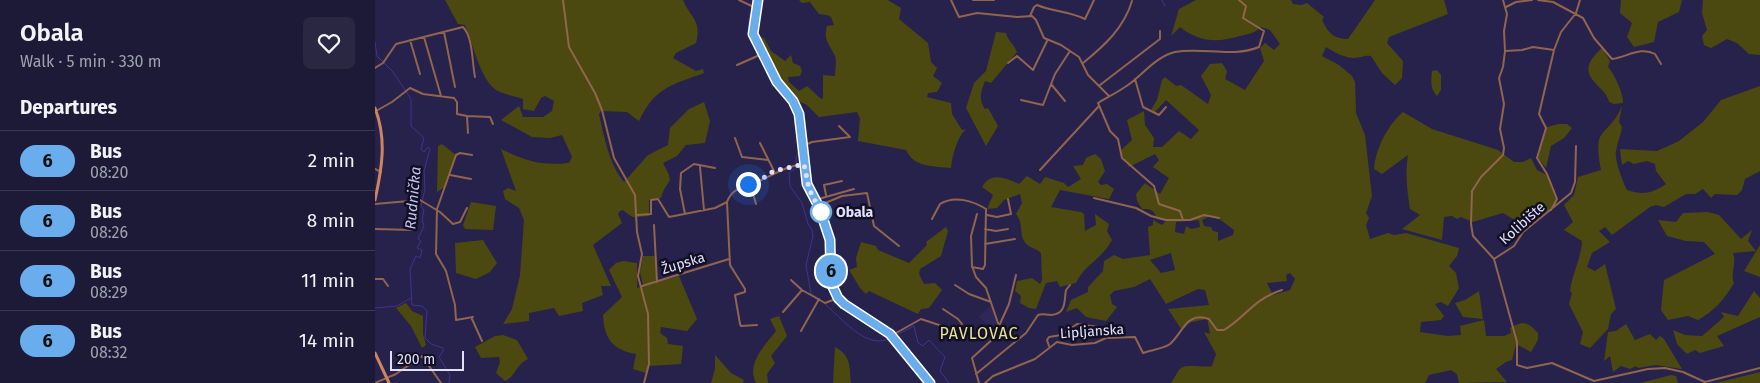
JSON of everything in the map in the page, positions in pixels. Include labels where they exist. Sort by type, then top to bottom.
[{"type":"main road","points":[[758,0],[753,7],[753,34],[760,55],[777,82],[796,105],[803,130],[802,164],[807,184],[818,206],[830,240],[831,283],[838,298],[850,309],[889,333],[930,383]]},
{"type":"street","points":[[563,0],[569,47],[599,103],[614,158],[635,195],[637,232],[642,254],[638,276],[647,303],[649,342],[649,364],[644,383]]},
{"type":"street","points":[[739,0],[753,7]]},
{"type":"street","points":[[951,0],[959,17],[977,13],[1017,17],[1030,16],[1036,20],[1041,34],[1047,41],[1070,51],[1083,63],[1088,75],[1109,96]]},
{"type":"street","points":[[973,0],[994,0]]},
{"type":"street","points":[[1030,16],[1037,5],[1050,11],[1071,12],[1085,19],[1095,0]]},
{"type":"street","points":[[1183,220],[1179,211],[1159,204],[1154,186],[1124,160],[1120,151],[1119,139],[1110,132],[1098,102],[1173,52],[1199,49],[1211,52],[1227,52],[1259,47],[1264,31],[1244,19],[1242,14],[1246,6],[1239,0]]},
{"type":"street","points":[[1503,0],[1506,7],[1505,51],[1503,67],[1499,78],[1504,104],[1500,129],[1504,148],[1503,155],[1481,177],[1472,191],[1471,224],[1473,236],[1494,258],[1517,342],[1517,365],[1527,368],[1552,363],[1588,380],[1600,382],[1648,369],[1665,368],[1705,382],[1760,368]]},
{"type":"street","points":[[1506,7],[1515,2],[1531,0]]},
{"type":"street","points":[[1538,0],[1553,2],[1576,13],[1587,23],[1594,38],[1612,59],[1626,57],[1641,50],[1655,54],[1661,64]]},
{"type":"street","points":[[1551,210],[1557,199],[1547,174],[1537,158],[1545,128],[1539,114],[1554,50],[1561,32],[1576,13],[1580,0]]},
{"type":"street","points":[[1083,63],[1104,46],[1120,27],[1132,1]]},
{"type":"street","points":[[375,68],[383,64],[396,44],[463,27],[471,44],[475,77]]},
{"type":"street","points":[[1100,85],[1160,39],[1160,31]]},
{"type":"street","points":[[444,32],[455,87]]},
{"type":"street","points":[[424,37],[441,96]]},
{"type":"street","points":[[410,40],[420,74]]},
{"type":"street","points":[[1008,63],[1017,56],[1033,70],[1047,41]]},
{"type":"street","points":[[1505,51],[1522,50],[1533,46],[1554,50]]},
{"type":"street","points":[[1021,100],[1042,105],[1051,84],[1070,51]]},
{"type":"street","points":[[737,65],[760,55]]},
{"type":"street","points":[[1135,79],[1143,107],[1159,115],[1165,106]]},
{"type":"street","points":[[1051,84],[1065,101]]},
{"type":"street","points":[[467,208],[464,217],[457,224],[451,222],[437,209],[422,201],[375,202],[381,172],[381,127],[375,109],[392,102],[408,89],[423,94],[456,100],[457,114],[490,117],[493,124]]},
{"type":"street","points":[[1039,170],[1099,106]]},
{"type":"street","points":[[467,116],[468,133]]},
{"type":"street","points":[[803,146],[812,142],[850,137],[839,126]]},
{"type":"street","points":[[375,128],[381,127]]},
{"type":"street","points":[[735,138],[741,156],[768,160]]},
{"type":"street","points":[[760,143],[774,171]]},
{"type":"street","name":"Kolibište","points":[[1494,258],[1514,246],[1523,232],[1551,210],[1573,189],[1576,146]]},
{"type":"street","points":[[472,155],[458,153],[437,209],[436,254],[446,271],[455,305],[455,318],[459,321],[473,317],[482,342]]},
{"type":"street","points":[[685,214],[680,175],[694,164],[715,168]]},
{"type":"street","points":[[757,325],[741,326],[735,295],[745,292],[745,290],[730,265],[727,202],[729,197],[739,188],[757,182],[774,171],[802,164]]},
{"type":"street","points":[[700,166],[704,210]]},
{"type":"street","points":[[375,169],[381,172]]},
{"type":"street","points":[[450,175],[471,179]]},
{"type":"street","points":[[826,195],[824,185],[842,181]]},
{"type":"street","points":[[750,183],[756,204]]},
{"type":"street","points":[[815,200],[826,195],[854,189]]},
{"type":"street","points":[[818,206],[842,196],[867,193],[874,226],[899,246]]},
{"type":"street","points":[[1094,198],[1136,208],[1160,219],[1183,220],[1208,215],[1219,218]]},
{"type":"street","points":[[637,215],[651,214],[651,200],[658,199],[667,217],[704,210],[727,202]]},
{"type":"street","points":[[932,219],[940,204],[953,199],[973,201],[986,209],[985,267],[972,268]]},
{"type":"street","points":[[987,214],[997,217],[1011,214],[1008,199]]},
{"type":"street","points":[[977,214],[971,236],[972,268],[985,287],[999,326]]},
{"type":"street","points":[[654,225],[657,282]]},
{"type":"street","points":[[375,229],[414,230]]},
{"type":"street","points":[[985,229],[995,231],[1008,229]]},
{"type":"street","points":[[985,244],[1015,239]]},
{"type":"street","name":"Župska","points":[[642,286],[729,259]]},
{"type":"street","points":[[979,383],[972,363],[973,356],[995,337],[1009,304],[1016,276]]},
{"type":"street","points":[[375,279],[383,279],[388,286]]},
{"type":"street","points":[[791,280],[802,290],[828,304],[838,298]]},
{"type":"street","points":[[955,285],[969,294],[991,302]]},
{"type":"street","points":[[976,374],[1027,333],[1038,315],[1052,315],[1063,309],[1066,288],[1070,285]]},
{"type":"street","points":[[783,312],[802,290]]},
{"type":"street","name":"Lipljanska","points":[[985,383],[993,376],[1035,359],[1049,346],[1057,342],[1072,345],[1095,343],[1106,338],[1135,338],[1143,353],[1166,346],[1173,341],[1186,322],[1204,317],[1211,321],[1217,330],[1224,330],[1254,304],[1269,294],[1282,290]]},
{"type":"street","points":[[801,331],[819,299]]},
{"type":"street","points":[[889,333],[896,333],[923,319],[955,330],[962,322],[943,309]]},
{"type":"street","name":"Lipljanska","points":[[1049,346],[1047,340],[1049,337],[1061,335],[1077,324],[1113,329]]},
{"type":"street","points":[[375,353],[389,383]]},
{"type":"street","points":[[375,383],[398,373],[422,356],[441,383]]},
{"type":"shaded area","points":[[445,0],[683,0],[697,24],[696,43],[676,53],[673,58],[696,71],[703,69],[704,73],[674,84],[658,94],[651,101],[639,121],[627,112],[601,111],[599,114],[614,167],[624,182],[648,155],[668,145],[670,128],[689,109],[704,102],[710,121],[705,143],[686,145],[677,156],[663,163],[670,179],[661,198],[649,200],[649,216],[634,217],[623,210],[620,211],[618,214],[622,223],[593,245],[611,286],[601,286],[603,295],[582,303],[583,311],[559,316],[554,308],[529,313],[529,321],[503,324],[512,309],[520,275],[524,220],[519,208],[505,199],[503,191],[508,188],[516,191],[501,149],[518,157],[541,163],[569,163],[572,157],[562,135],[550,138],[532,137],[501,120],[519,106],[523,117],[543,117],[552,111],[554,101],[545,96],[541,98],[534,111],[523,109],[523,99],[493,88],[478,63],[465,25],[458,24]]},
{"type":"shaded area","points":[[799,0],[888,0],[901,8],[899,19],[928,43],[931,62],[937,68],[933,76],[942,83],[937,92],[928,93],[927,97],[951,103],[952,114],[962,130],[966,129],[956,147],[951,168],[920,163],[914,160],[906,150],[858,141],[860,118],[857,112],[819,117],[807,105],[796,100],[779,81],[757,46],[754,34],[764,38],[771,51],[785,61],[791,55],[793,63],[800,66],[802,71],[800,76],[788,77],[789,82],[799,91],[807,86],[821,99],[823,98],[823,75],[835,76],[836,58],[826,35],[827,26],[834,25],[831,17],[819,14],[810,2],[802,3]]},
{"type":"shaded area","points":[[1196,0],[1291,0],[1293,4],[1301,5],[1307,3],[1324,17],[1322,20],[1332,34],[1339,38],[1348,39],[1375,0],[1444,0],[1448,14],[1389,37],[1387,43],[1403,61],[1402,78],[1395,85],[1382,73],[1371,56],[1351,58],[1326,47],[1322,56],[1339,65],[1352,76],[1355,82],[1356,113],[1365,135],[1372,196],[1366,213],[1369,218],[1366,225],[1370,239],[1388,233],[1394,235],[1406,233],[1459,248],[1457,256],[1449,266],[1456,273],[1459,288],[1448,306],[1441,302],[1435,304],[1444,316],[1441,320],[1421,322],[1420,332],[1448,336],[1461,335],[1460,326],[1484,320],[1486,336],[1504,336],[1511,333],[1510,328],[1522,323],[1528,324],[1538,333],[1538,340],[1531,352],[1516,344],[1512,360],[1496,369],[1507,382],[1459,383],[1457,374],[1451,370],[1429,375],[1425,383],[1171,383],[1182,367],[1212,366],[1216,354],[1204,332],[1210,334],[1207,317],[1206,319],[1188,323],[1181,329],[1168,309],[1209,305],[1205,290],[1198,289],[1166,304],[1150,279],[1134,287],[1114,291],[1110,295],[1112,304],[1117,307],[1106,321],[1086,317],[1077,308],[1066,312],[1071,300],[1088,292],[1088,287],[1103,271],[1104,261],[1114,255],[1123,259],[1150,255],[1148,227],[1153,225],[1153,220],[1162,225],[1166,221],[1157,219],[1155,214],[1148,209],[1142,209],[1137,201],[1136,194],[1145,183],[1160,194],[1169,178],[1153,167],[1159,160],[1155,154],[1129,167],[1120,151],[1132,140],[1127,120],[1144,111],[1145,125],[1154,138],[1153,147],[1162,147],[1179,131],[1191,139],[1199,130],[1166,100],[1155,112],[1151,110],[1157,100],[1162,80],[1165,77],[1176,86],[1181,85],[1208,104],[1211,95],[1201,76],[1210,64],[1222,63],[1227,71],[1225,79],[1245,90],[1264,61],[1260,48],[1265,43],[1274,50],[1280,44],[1270,30],[1261,27],[1252,33],[1224,40],[1209,40],[1194,36],[1180,27],[1171,36],[1179,9]],"holes":[[[1210,216],[1218,218],[1234,230],[1233,235],[1218,241],[1218,232],[1213,231],[1211,227],[1204,226],[1202,220]],[[1199,220],[1200,227],[1191,229],[1186,226],[1184,234],[1175,232],[1176,222]],[[1171,253],[1175,270],[1161,273],[1150,260]],[[1290,273],[1295,279],[1290,290],[1273,295],[1267,283],[1287,281],[1286,275]]]},
{"type":"shaded area","points":[[1621,0],[1682,0],[1679,12],[1658,22],[1654,42],[1634,47],[1627,37],[1632,23],[1620,13]]},
{"type":"shaded area","points":[[1703,0],[1760,0],[1760,55],[1749,54],[1737,43],[1727,39],[1711,48],[1704,45],[1702,36],[1707,30],[1702,13]]},
{"type":"shaded area","points":[[996,32],[1006,33],[1017,52],[991,83],[985,81],[982,88],[981,98],[983,105],[985,109],[988,108],[998,126],[986,146],[966,108],[974,83],[986,71]]},
{"type":"shaded area","points":[[1602,48],[1610,61],[1608,67],[1618,84],[1623,103],[1614,104],[1609,102],[1589,73],[1589,66],[1593,58]]},
{"type":"shaded area","points":[[1437,70],[1441,75],[1441,90],[1437,96],[1431,81],[1432,71]]},
{"type":"shaded area","points":[[1760,86],[1760,171],[1745,179],[1742,190],[1737,195],[1715,194],[1711,198],[1703,189],[1695,194],[1686,194],[1664,207],[1656,205],[1650,207],[1612,235],[1605,227],[1599,231],[1610,242],[1592,253],[1587,267],[1595,271],[1605,264],[1616,309],[1611,314],[1608,329],[1590,348],[1580,344],[1583,332],[1569,304],[1572,293],[1570,291],[1571,285],[1582,241],[1564,230],[1573,222],[1564,205],[1574,195],[1578,177],[1601,170],[1598,145],[1603,133],[1622,106],[1619,122],[1622,127],[1616,155],[1619,170],[1627,190],[1638,193],[1651,192],[1666,184],[1656,171],[1655,164],[1647,161],[1634,164],[1628,161],[1622,165],[1620,149],[1657,151],[1666,147],[1679,141],[1703,122],[1721,100]]},
{"type":"shaded area","points":[[1403,112],[1432,129],[1498,150],[1514,162],[1523,162],[1531,158],[1537,170],[1547,175],[1557,199],[1550,210],[1523,225],[1503,213],[1473,222],[1461,217],[1457,219],[1452,216],[1444,217],[1442,240],[1402,229],[1420,215],[1410,209],[1407,182],[1408,155],[1382,174],[1374,169],[1377,153],[1383,138]]},
{"type":"shaded area","points":[[1567,124],[1572,128],[1564,138],[1551,146],[1546,168],[1538,158],[1547,127]]},
{"type":"shaded area","points":[[442,144],[456,155],[446,186],[437,192],[438,146]]},
{"type":"shaded area","points":[[1095,154],[1101,159],[1105,171],[1098,182],[1101,185],[1107,184],[1114,189],[1109,199],[1060,190],[1051,207],[1084,214],[1085,231],[1096,225],[1095,214],[1109,224],[1107,231],[1112,240],[1104,252],[1084,271],[1076,283],[1060,287],[1057,281],[1046,283],[1036,309],[1029,308],[1020,303],[1021,296],[1015,291],[1017,281],[1032,278],[1040,284],[1042,280],[1041,253],[1024,241],[1020,221],[1016,214],[1022,203],[1020,194],[1004,200],[997,208],[987,209],[993,195],[982,187],[994,177],[1004,178],[1019,184],[1027,176],[1040,184],[1045,177],[1064,183],[1068,187],[1081,179],[1073,166],[1083,165],[1086,158]]},
{"type":"shaded area","points":[[471,202],[496,206],[493,230],[465,229],[463,225]]},
{"type":"shaded area","points":[[1708,212],[1719,215],[1741,239],[1752,230],[1748,241],[1756,251],[1733,253],[1734,283],[1723,299],[1709,313],[1698,320],[1688,316],[1668,320],[1661,310],[1664,280],[1715,254],[1704,242],[1686,241],[1667,236],[1658,220],[1676,222],[1683,213]]},
{"type":"shaded area","points":[[946,227],[948,231],[941,256],[920,269],[919,274],[924,284],[935,283],[942,290],[929,308],[921,309],[918,314],[869,291],[866,294],[849,270],[857,267],[856,258],[861,242],[876,246],[878,250],[909,263],[927,245],[926,242]]},
{"type":"shaded area","points":[[483,240],[497,263],[490,272],[476,279],[456,273],[455,243]]},
{"type":"shaded area","points":[[1760,245],[1760,277],[1744,271]]},
{"type":"shaded area","points":[[643,256],[656,256],[656,281],[643,285],[640,272]]},
{"type":"shaded area","points":[[623,261],[637,263],[637,288],[679,276],[697,319],[687,331],[661,327],[660,333],[667,338],[668,344],[683,346],[681,364],[649,366],[646,373],[633,369],[636,354],[621,350],[608,337],[605,331],[603,315],[622,297],[609,270],[616,263]]},
{"type":"shaded area","points":[[1479,291],[1483,319],[1463,317],[1455,303],[1465,300]]},
{"type":"shaded area","points":[[1754,291],[1760,298],[1760,317],[1717,336],[1724,346],[1700,353],[1695,350],[1687,354],[1677,344],[1673,330],[1685,335],[1702,336],[1724,317],[1721,312],[1738,316]]},
{"type":"shaded area","points":[[406,303],[412,311],[423,316],[423,334],[426,345],[422,348],[411,326],[396,308]]},
{"type":"shaded area","points":[[991,305],[998,321],[997,332],[978,317]]},
{"type":"shaded area","points":[[779,316],[787,336],[771,356],[775,363],[767,374],[768,383],[756,383],[753,369],[755,362],[776,331],[770,319]]},
{"type":"shaded area","points":[[1626,324],[1635,340],[1650,334],[1656,340],[1660,336],[1664,339],[1682,369],[1656,365],[1638,368],[1636,366],[1630,369],[1621,366],[1613,372],[1610,356],[1604,361],[1608,332],[1616,331]]},
{"type":"shaded area","points":[[503,335],[517,340],[528,359],[505,381],[496,373],[500,362],[499,357],[481,358],[475,347],[495,336]]},
{"type":"shaded area","points":[[835,347],[844,354],[849,362],[851,383],[833,383]]},
{"type":"shaded area","points":[[715,355],[731,373],[744,380],[743,383],[711,383],[715,369]]},
{"type":"shaded area","points":[[1760,372],[1760,383],[1716,383]]},
{"type":"shaded area","points":[[1671,375],[1676,376],[1678,383],[1640,383]]},
{"type":"waterway","points":[[754,0],[749,18],[749,32],[763,60]]},
{"type":"waterway","points":[[1162,0],[1165,6]]},
{"type":"waterway","name":"Rudnička","points":[[375,42],[377,56],[393,72],[411,99],[411,126],[424,138],[421,149],[424,152],[428,147],[430,149],[424,171],[425,189],[421,206],[424,210],[422,220],[424,226],[418,239],[421,241],[417,248],[422,250],[420,258],[416,256],[410,269],[412,305],[422,306],[427,311],[425,338],[431,344],[443,348],[439,357],[450,375],[449,383]]},
{"type":"waterway","points":[[765,63],[770,80],[783,92]]},
{"type":"waterway","points":[[801,143],[796,158],[797,167],[789,173],[790,186],[802,203],[808,224],[812,230],[813,236],[806,265],[811,294],[820,299],[859,334],[869,339],[880,341],[891,338]]},
{"type":"waterway","points":[[375,308],[397,306],[411,298]]},
{"type":"waterway","points":[[894,336],[914,326],[918,343],[923,346],[929,340],[945,357],[940,371],[949,383]]},
{"type":"bus line","name":"6","points":[[758,0],[753,34],[757,46],[777,82],[793,101],[799,114],[803,130],[804,164],[807,184],[819,207],[830,240],[831,283],[833,289],[838,298],[850,309],[888,332],[930,383]]},
{"type":"place","name":"Obala","points":[[821,212]]},
{"type":"district","name":"PAVLOVAC","points":[[979,333]]},
{"type":"route","points":[[748,184],[757,182],[774,171],[804,164],[809,189],[823,216],[821,212]]}]
